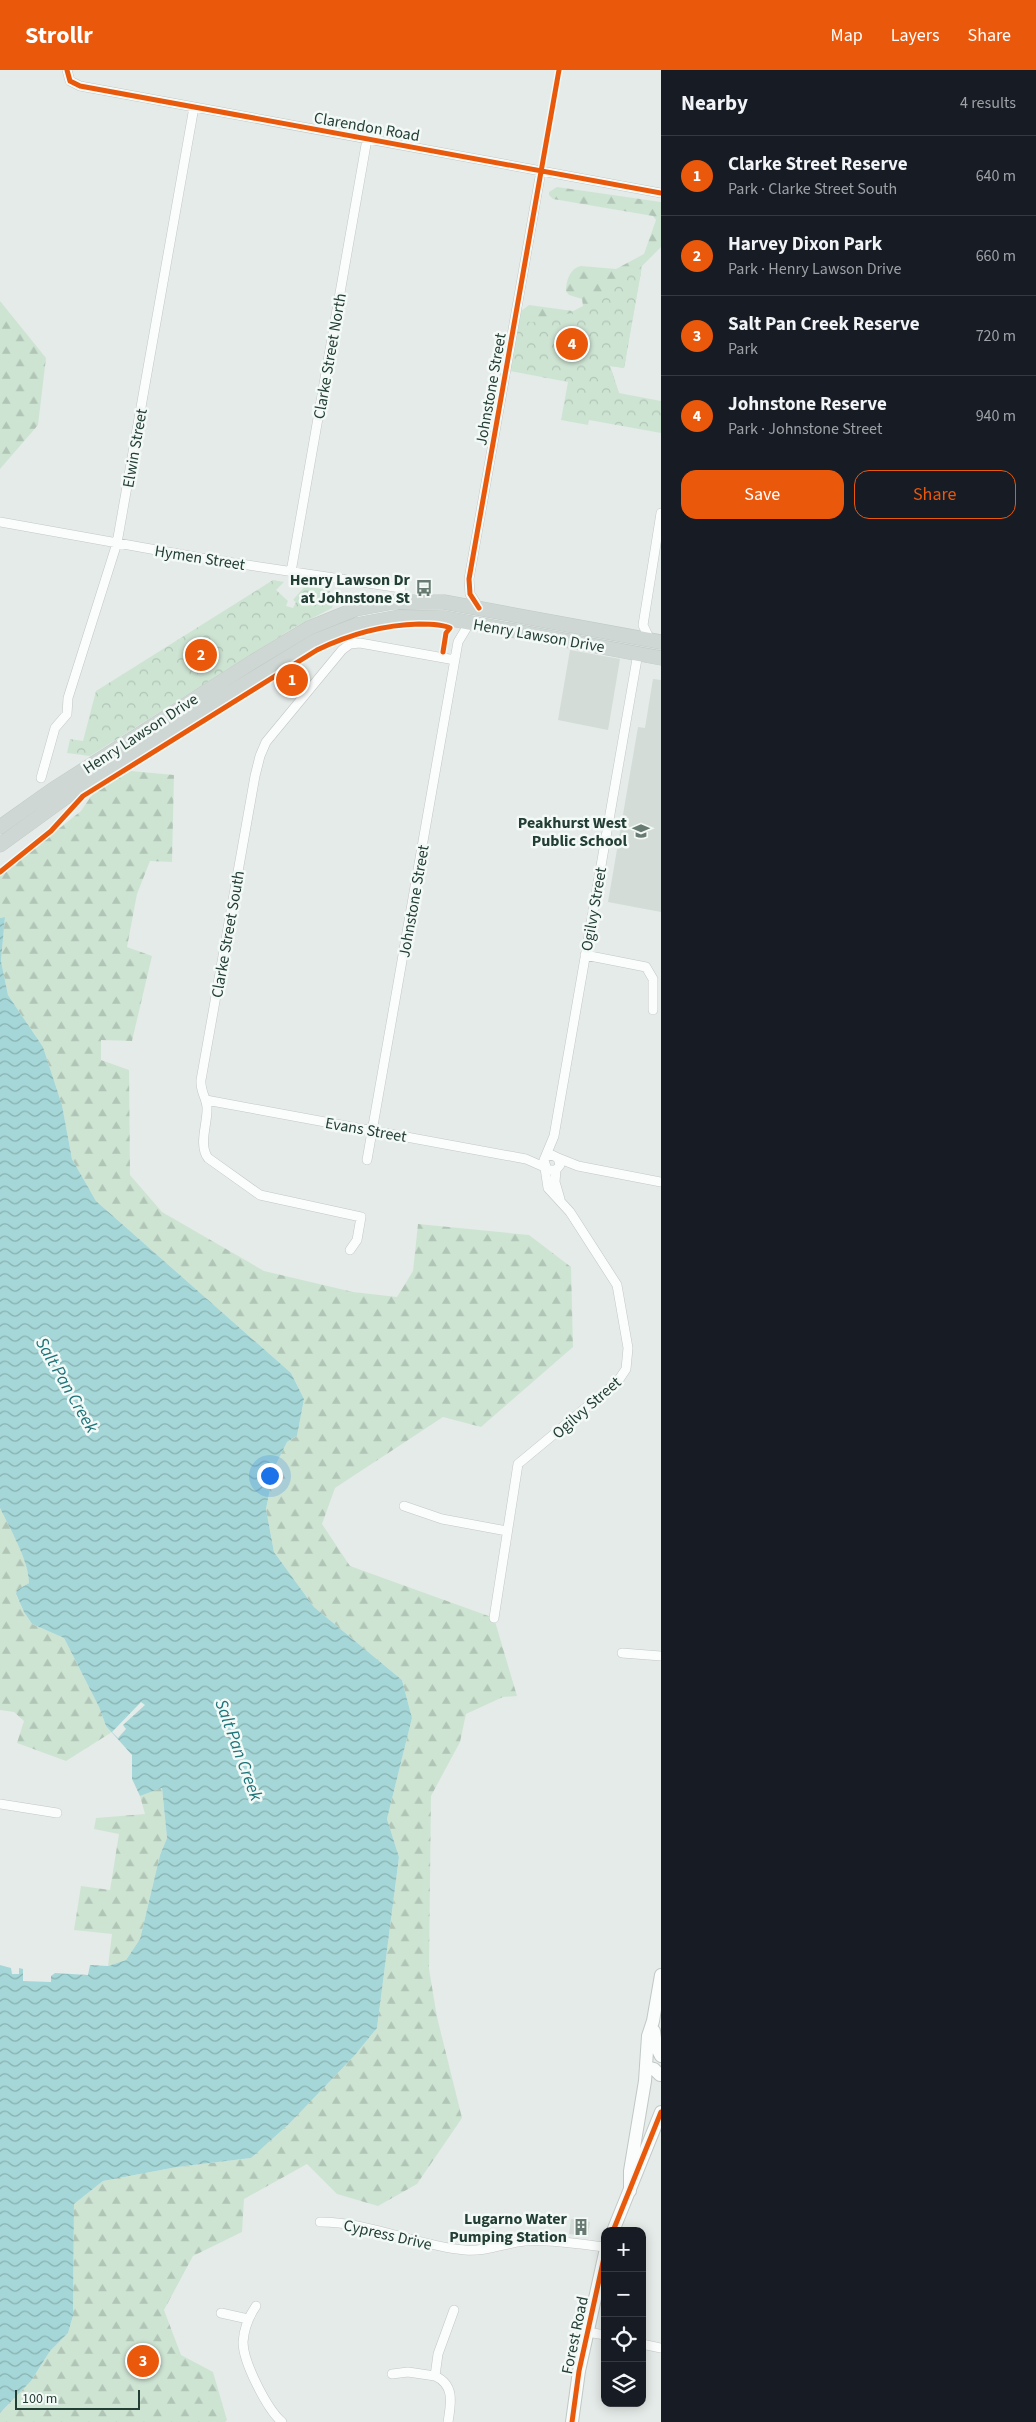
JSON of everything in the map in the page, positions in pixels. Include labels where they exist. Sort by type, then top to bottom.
[{"type":"main road","name":"Henry Lawson Drive","points":[[0,827],[39,798],[288,641],[333,617],[368,606],[407,601],[444,602],[655,641]]},
{"type":"main road","name":"Henry Lawson Drive","points":[[0,845],[41,814],[276,664],[328,635],[356,625],[414,616],[449,619],[661,658]]},
{"type":"street","name":"Clarendon Road","points":[[67,70],[70,81],[80,86],[661,193]]},
{"type":"street","name":"Elwin Street","points":[[41,778],[55,728],[67,714],[68,698],[117,544],[194,107]]},
{"type":"street","name":"Clarke Street North","points":[[291,572],[367,139]]},
{"type":"street","name":"Johnstone Street","points":[[479,608],[470,594],[469,579],[541,171]]},
{"type":"street","points":[[655,641],[644,625],[661,513]]},
{"type":"street","name":"Hymen Street","points":[[0,522],[117,544],[401,588]]},
{"type":"street","points":[[449,619],[456,629],[458,642]]},
{"type":"street","name":"Johnstone Street","points":[[367,1160],[458,642],[470,622]]},
{"type":"street","name":"Clarke Street South","points":[[350,1250],[357,1240],[361,1216],[260,1196],[208,1158],[204,1144],[206,1100],[202,1092],[201,1080],[255,776],[263,748],[342,650],[350,644],[368,644],[455,660]]},
{"type":"street","name":"Ogilvy Street","points":[[547,1156],[554,1136],[638,653]]},
{"type":"street","points":[[585,955],[646,968],[653,979],[653,1010]]},
{"type":"street","name":"Evans Street","points":[[206,1100],[526,1158],[545,1167]]},
{"type":"street","name":"Ogilvy Street","points":[[554,1136],[558,1157]]},
{"type":"street","points":[[578,1166],[549,1171],[545,1167],[544,1160],[547,1156],[558,1157],[578,1166],[661,1182]]},
{"type":"street","name":"Evans Street","points":[[526,1158],[547,1156]]},
{"type":"street","points":[[557,1170],[560,1163],[558,1157]]},
{"type":"street","name":"Ogilvy Street","points":[[494,1618],[518,1464],[618,1381],[624,1375],[628,1362],[625,1322],[617,1284],[560,1199],[548,1188],[545,1167]]},
{"type":"street","name":"Ogilvy Street","points":[[557,1170],[555,1182],[560,1199]]},
{"type":"street","points":[[404,1506],[450,1522],[507,1531]]},
{"type":"street","points":[[622,1654],[661,1656]]},
{"type":"street","points":[[0,1804],[57,1814]]},
{"type":"street","points":[[630,2191],[630,2171],[646,2067],[647,2042],[653,2021],[661,1975]]},
{"type":"street","points":[[653,2021],[656,2046],[661,2056]]},
{"type":"street","points":[[646,2067],[654,2069],[661,2074]]},
{"type":"street","points":[[615,2227],[661,2109]]},
{"type":"street","name":"Cypress Drive","points":[[320,2222],[350,2224],[466,2250],[490,2249],[517,2242],[535,2241],[601,2247]]},
{"type":"street","name":"Forest Road","points":[[572,2422],[587,2332],[601,2271]]},
{"type":"street","points":[[256,2306],[248,2319],[244,2337],[245,2351],[264,2399],[282,2422]]},
{"type":"street","points":[[435,2376],[438,2354],[454,2310]]},
{"type":"street","points":[[221,2313],[248,2319]]},
{"type":"street","points":[[587,2332],[601,2335]]},
{"type":"street","points":[[646,2345],[661,2348]]},
{"type":"street","points":[[392,2374],[408,2372],[435,2376],[447,2383],[450,2389],[451,2402],[448,2422]]},
{"type":"shaded area","points":[[570,650],[620,659],[608,730],[558,720]]},
{"type":"shaded area","name":"Peakhurst West Public School","points":[[653,679],[661,680],[661,912],[608,902],[638,727],[645,728]]},
{"type":"shaded area","points":[[571,2219],[590,2222],[588,2234],[585,2236],[569,2234]]},
{"type":"green space","points":[[557,187],[661,202],[661,247],[642,266],[624,368],[610,366],[619,393],[519,322],[521,311],[529,305],[573,311],[583,306],[582,299],[569,295],[566,291],[571,272],[581,266],[616,269],[644,254],[656,220],[653,216],[553,199],[549,192]]},
{"type":"green space","points":[[642,266],[624,368],[610,366],[619,393],[661,401],[661,433],[589,420],[588,425],[561,420],[568,382],[510,371],[519,322],[528,323],[584,310],[610,285],[615,286]]},
{"type":"green space","points":[[0,301],[46,358],[38,425],[0,469]]},
{"type":"green space","points":[[273,580],[284,582],[276,590],[288,601],[286,606],[293,608],[296,602],[293,600],[306,585],[330,591],[333,603],[332,608],[295,627],[90,756],[67,753],[70,739],[83,741],[96,691]]},
{"type":"green space","points":[[131,771],[174,775],[172,862],[150,861],[137,894],[127,947],[152,956],[132,1041],[101,1040],[101,1060],[129,1070],[130,1175],[162,1212],[264,1271],[353,1292],[397,1297],[413,1271],[418,1224],[529,1235],[571,1267],[573,1347],[481,1427],[443,1417],[335,1488],[322,1524],[350,1566],[494,1618],[517,1696],[503,1697],[466,1714],[460,1742],[431,1796],[429,1969],[437,2017],[462,2118],[417,2184],[378,2206],[337,2194],[307,2164],[244,2199],[242,2232],[193,2256],[164,2310],[181,2355],[213,2372],[227,2420],[225,2422],[0,2422],[0,2413],[31,2381],[50,2351],[68,2333],[73,2316],[74,2204],[103,2181],[177,2167],[251,2158],[289,2124],[355,2055],[377,2028],[399,1857],[387,1819],[412,1718],[402,1680],[314,1607],[274,1552],[266,1509],[274,1467],[287,1442],[297,1436],[304,1399],[291,1373],[96,1201],[72,1159],[62,1105],[43,1047],[8,995],[1,961],[5,917],[0,918],[0,876],[81,811],[94,792]]},
{"type":"green space","points":[[0,1508],[26,1565],[29,1583],[17,1590],[16,1595],[24,1612],[32,1624],[64,1638],[99,1707],[106,1726],[112,1732],[66,1761],[17,1743],[24,1721],[14,1712],[0,1710]]},
{"type":"green space","points":[[162,1788],[167,1838],[160,1855],[140,1939],[126,1960],[108,1966],[112,1934],[74,1930],[81,1886],[110,1890],[119,1834],[94,1829],[96,1818],[145,1814],[140,1796]]},
{"type":"water","name":"Salt Pan Creek","points":[[5,917],[1,961],[8,995],[43,1047],[62,1105],[72,1159],[96,1201],[291,1373],[304,1399],[297,1436],[287,1442],[274,1468],[266,1509],[274,1552],[314,1607],[402,1680],[412,1718],[387,1819],[399,1857],[377,2028],[355,2055],[289,2124],[251,2158],[177,2167],[103,2181],[74,2204],[73,2316],[68,2333],[50,2351],[31,2381],[0,2413],[0,1965],[11,1968],[12,1974],[19,1974],[19,1968],[23,1969],[23,1981],[51,1982],[51,1976],[55,1973],[88,1975],[90,1965],[108,1966],[126,1960],[140,1939],[160,1855],[167,1838],[162,1788],[140,1796],[132,1779],[132,1755],[106,1726],[99,1707],[64,1638],[32,1624],[24,1612],[16,1594],[17,1590],[29,1583],[26,1565],[0,1508],[0,918]]},
{"type":"pier","points":[[141,1702],[145,1705],[123,1725],[126,1729],[118,1738],[112,1732]]},
{"type":"cycle path","points":[[67,70],[70,81],[80,86],[661,193]]},
{"type":"cycle path","points":[[479,608],[470,594],[469,579],[559,70]]},
{"type":"cycle path","points":[[0,872],[51,831],[83,796],[317,650],[366,631],[392,626],[427,624],[450,628],[446,633],[443,652]]},
{"type":"cycle path","points":[[615,2227],[661,2112]]},
{"type":"cycle path","points":[[572,2422],[579,2371],[601,2271]]},
{"type":"place","name":"Johnstone Reserve","points":[[572,344]]},
{"type":"place","name":"Henry Lawson Dr at Johnstone St","points":[[424,588]]},
{"type":"place","name":"Harvey Dixon Park","points":[[201,655]]},
{"type":"place","name":"Clarke Street Reserve","points":[[292,680]]},
{"type":"place","name":"Peakhurst West Public School","points":[[641,831]]},
{"type":"place","name":"Lugarno Water Pumping Station","points":[[581,2227]]},
{"type":"place","name":"Salt Pan Creek Reserve","points":[[143,2361]]}]
